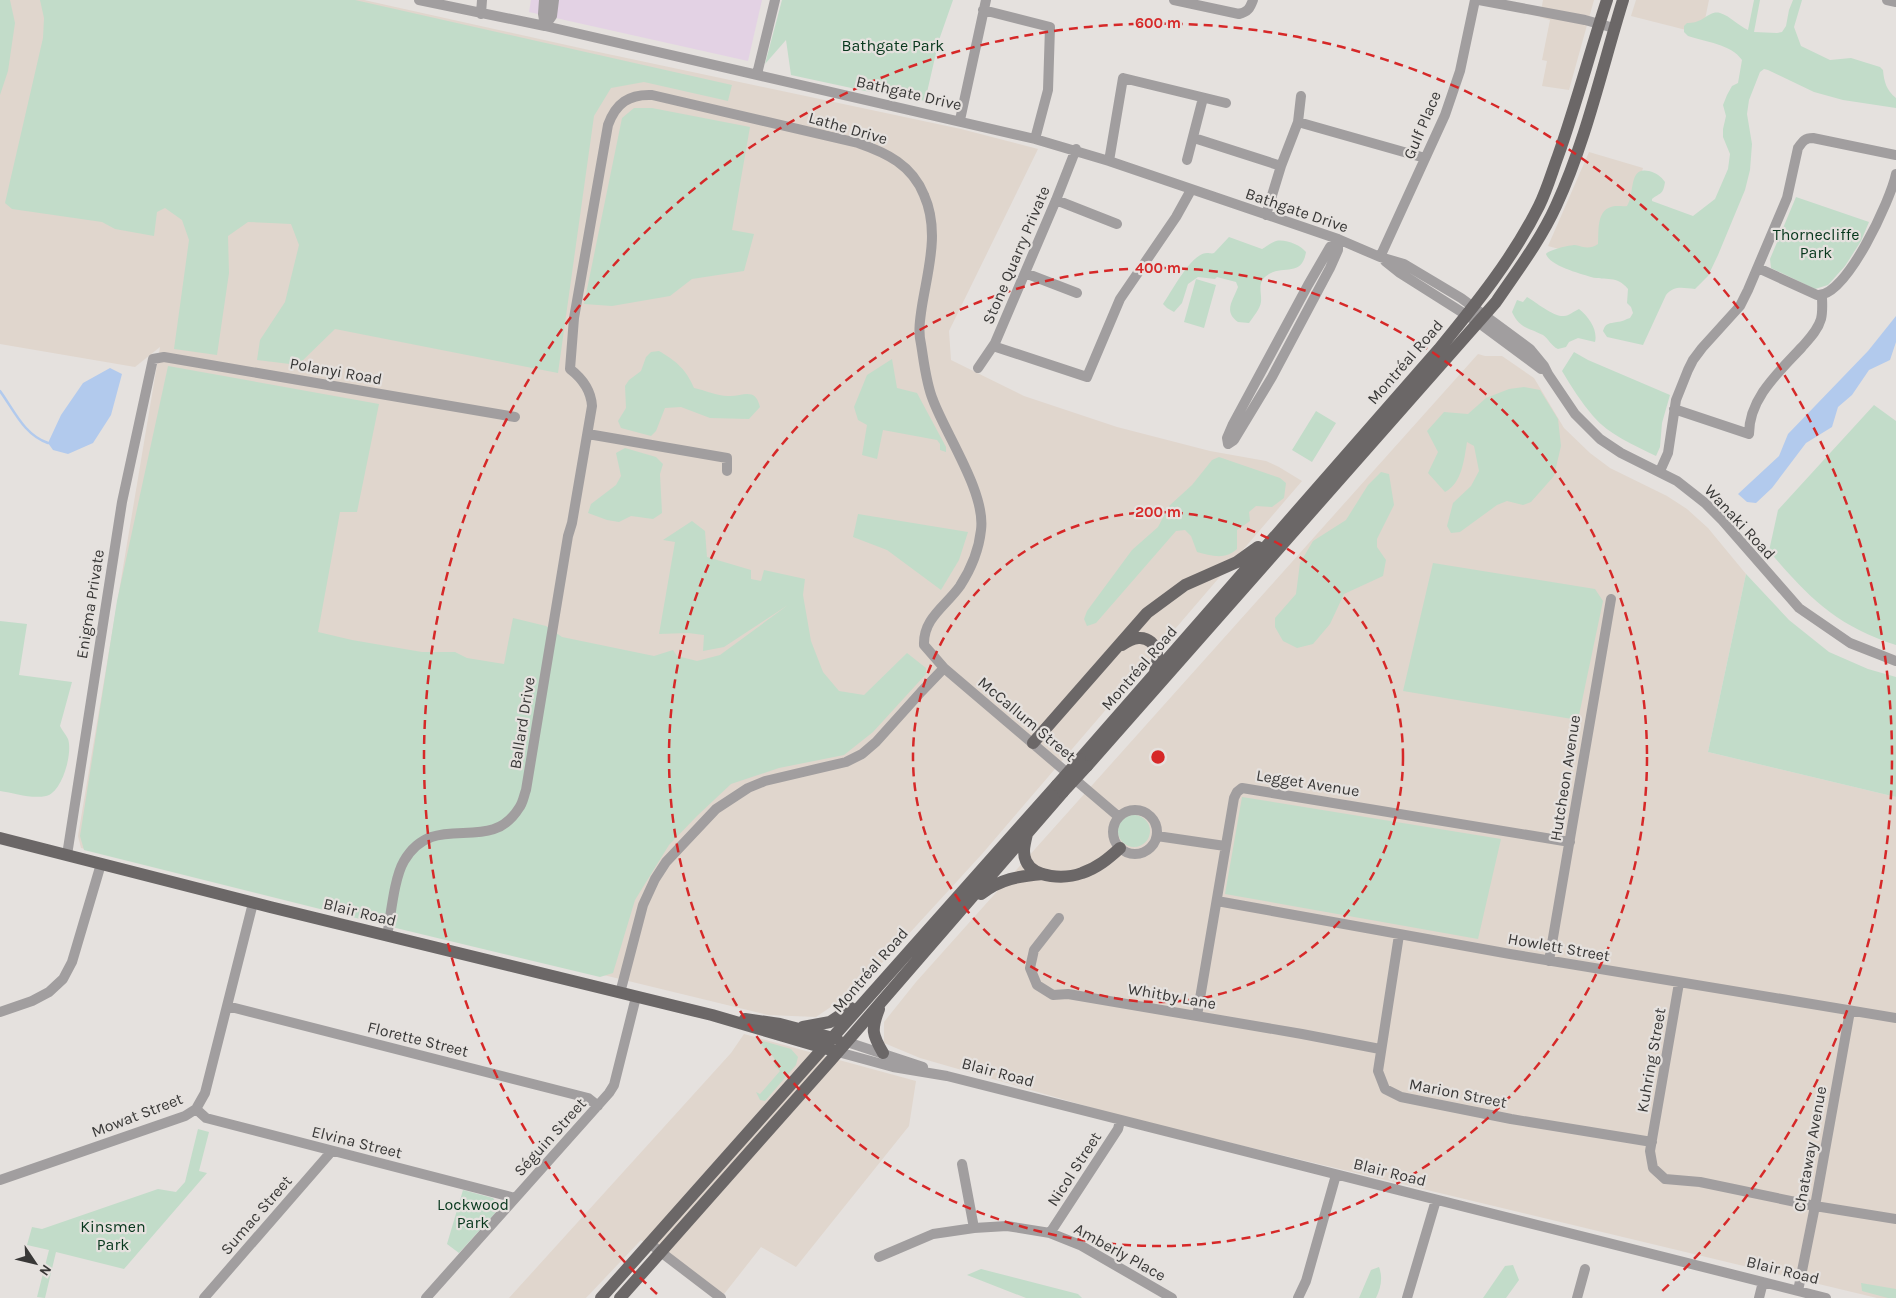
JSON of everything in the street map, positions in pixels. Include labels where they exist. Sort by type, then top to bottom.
[{"type":"main road","name":"Montréal Road","points":[[1084,763],[1153,677],[1470,311],[1520,240],[1545,191],[1571,119],[1607,0]]},
{"type":"main road","name":"Montréal Road","points":[[600,1298],[827,1042],[1084,763],[1482,319],[1533,248],[1560,197],[1585,127],[1623,0]]},
{"type":"main road","points":[[1545,191],[1560,197]]},
{"type":"main road","points":[[1033,743],[1135,625],[1160,601],[1185,585],[1237,562],[1277,534]]},
{"type":"main road","points":[[1115,650],[1134,638],[1142,638],[1150,642],[1158,652],[1158,662],[1153,677]]},
{"type":"main road","name":"Montréal Road","points":[[620,1298],[1028,834],[1060,789]]},
{"type":"main road","points":[[1028,834],[1024,850],[1025,860],[1031,867],[1043,874]]},
{"type":"main road","name":"Blair Road","points":[[0,838],[620,994],[827,1042],[847,1042]]},
{"type":"main road","points":[[965,906],[999,882],[1017,876],[1081,874],[1099,866],[1120,848]]},
{"type":"main road","points":[[789,1026],[811,1026],[835,1019],[844,1014],[878,986]]},
{"type":"main road","points":[[883,1000],[874,1023],[873,1031],[875,1039],[884,1053]]},
{"type":"main road","name":"Blair Road","points":[[712,1016],[789,1026],[827,1042],[838,1052]]},
{"type":"street","name":"Bathgate Drive","points":[[419,0],[545,26],[960,120],[1076,150],[1338,239],[1380,257],[1400,273],[1482,319]]},
{"type":"street","points":[[481,14],[482,0]]},
{"type":"street","points":[[544,0],[543,14],[545,26]]},
{"type":"street","points":[[545,26],[552,16],[554,0]]},
{"type":"street","points":[[757,74],[775,0]]},
{"type":"street","points":[[1174,0],[1239,14],[1250,8],[1253,0]]},
{"type":"street","name":"Gulf Place","points":[[1380,257],[1445,115],[1460,71],[1475,0]]},
{"type":"street","points":[[1479,0],[1614,28]]},
{"type":"street","points":[[1887,0],[1896,2]]},
{"type":"street","points":[[960,120],[985,5],[1050,28],[1048,90],[1036,139]]},
{"type":"street","points":[[1109,161],[1123,78],[1226,103]]},
{"type":"street","name":"Lathe Drive","points":[[588,434],[592,396],[578,375],[570,369],[574,318],[608,125],[617,107],[623,100],[632,96],[652,94],[858,143],[884,152],[901,163],[914,176],[924,192],[931,211],[933,231],[920,323],[920,342],[932,398],[978,498],[982,524],[976,553],[969,571],[959,588],[932,617],[923,638]]},
{"type":"street","points":[[1266,215],[1281,166],[1298,122],[1301,96]]},
{"type":"street","points":[[1187,160],[1203,98]]},
{"type":"street","points":[[1298,122],[1425,158]]},
{"type":"street","points":[[1194,138],[1281,166]]},
{"type":"street","points":[[1660,471],[1668,453],[1674,409],[1693,360],[1740,306],[1787,198],[1798,148],[1802,141],[1807,138],[1813,138],[1896,156]]},
{"type":"street","name":"Stone Quarry Private","points":[[978,368],[994,346],[1076,150]]},
{"type":"street","points":[[1822,296],[1836,285],[1854,265],[1892,188],[1896,174]]},
{"type":"street","points":[[994,346],[1087,377],[1120,298],[1176,217],[1191,190]]},
{"type":"street","points":[[1056,200],[1117,224]]},
{"type":"street","points":[[1338,239],[1338,250],[1330,268],[1272,377],[1234,440],[1228,444],[1227,438],[1233,424],[1304,292],[1330,247],[1338,239]]},
{"type":"street","points":[[1758,268],[1811,293],[1822,296]]},
{"type":"street","points":[[1025,273],[1077,293]]},
{"type":"street","points":[[1674,409],[1749,434],[1752,411],[1761,394],[1819,324],[1822,296]]},
{"type":"street","name":"Wanaki Road","points":[[1482,319],[1548,374],[1575,414],[1591,431],[1621,453],[1660,471],[1691,491],[1714,511],[1790,600],[1808,615],[1850,643],[1896,661]]},
{"type":"street","name":"Polanyi Road","points":[[153,359],[164,357],[515,416]]},
{"type":"street","name":"Enigma Private","points":[[67,855],[122,502],[153,359]]},
{"type":"street","points":[[588,434],[728,458],[727,471]]},
{"type":"street","name":"Ballard Drive","points":[[387,936],[398,875],[403,862],[411,850],[425,839],[443,833],[483,833],[500,827],[520,807],[530,767],[568,536],[588,434]]},
{"type":"street","name":"Hutcheon Avenue","points":[[1549,961],[1611,599]]},
{"type":"street","name":"McCallum Street","points":[[923,638],[926,650],[944,668],[1119,817]]},
{"type":"street","points":[[620,994],[643,905],[655,879],[666,862],[716,809],[748,788],[765,781],[846,762],[862,754],[876,742],[944,668]]},
{"type":"street","name":"Legget Avenue","points":[[1197,1016],[1234,798],[1242,788],[1570,842]]},
{"type":"street","points":[[1130,810],[1139,810],[1146,812],[1155,821],[1158,829],[1157,836],[1152,846],[1144,852],[1132,854],[1120,848],[1114,838],[1113,831],[1119,817],[1130,810]]},
{"type":"street","points":[[1157,836],[1225,846]]},
{"type":"street","points":[[0,1012],[32,1001],[49,992],[63,979],[72,962],[101,864]]},
{"type":"street","name":"Howlett Street","points":[[1217,901],[1549,961],[1896,1018]]},
{"type":"street","name":"Mowat Street","points":[[0,1180],[185,1116],[196,1109],[206,1093],[253,903]]},
{"type":"street","name":"Whitby Lane","points":[[1059,918],[1034,950],[1030,968],[1037,985],[1053,995],[1068,994],[1380,1049]]},
{"type":"street","name":"Marion Street","points":[[1399,935],[1380,1049],[1378,1072],[1385,1089],[1402,1098],[1511,1119],[1652,1142]]},
{"type":"street","name":"Kuhring Street","points":[[1679,983],[1650,1151],[1653,1168],[1665,1179],[1700,1182],[1816,1206],[1896,1219]]},
{"type":"street","name":"Séguin Street","points":[[427,1298],[598,1106],[614,1085],[636,997]]},
{"type":"street","name":"Florette Street","points":[[227,1006],[588,1098],[598,1106]]},
{"type":"street","name":"Chataway Avenue","points":[[1798,1291],[1816,1206],[1850,1011]]},
{"type":"street","name":"Blair Road","points":[[847,1042],[947,1076]]},
{"type":"street","name":"Blair Road","points":[[838,1052],[893,1067],[947,1076],[1826,1298]]},
{"type":"street","name":"Elvina Street","points":[[196,1109],[206,1118],[331,1152],[515,1198]]},
{"type":"street","name":"Nicol Street","points":[[1050,1233],[1118,1128],[1120,1121]]},
{"type":"street","name":"Sumac Street","points":[[204,1298],[331,1152]]},
{"type":"street","points":[[962,1164],[974,1228]]},
{"type":"street","points":[[1298,1298],[1306,1280],[1336,1175]]},
{"type":"street","points":[[1407,1298],[1436,1200]]},
{"type":"street","name":"Amberly Place","points":[[879,1257],[933,1234],[974,1228],[1007,1226],[1050,1233],[1080,1245],[1172,1298]]},
{"type":"street","points":[[649,1243],[722,1298]]},
{"type":"street","points":[[1577,1298],[1585,1269]]},
{"type":"street","points":[[1759,1298],[1763,1282]]},
{"type":"shaded area","points":[[0,0],[364,0],[961,129],[1038,149],[949,331],[951,360],[1024,396],[1117,427],[1210,451],[1266,461],[1302,481],[982,854],[884,961],[844,998],[816,1017],[768,1015],[81,848],[78,836],[160,347],[135,367],[0,344]]},
{"type":"shaded area","points":[[531,0],[762,0],[748,61],[529,12]]},
{"type":"shaded area","points":[[1543,0],[1594,0],[1569,90],[1542,86],[1547,61],[1542,60],[1550,20],[1540,17]]},
{"type":"shaded area","points":[[1636,0],[1709,0],[1702,34],[1631,16]]},
{"type":"shaded area","points":[[1589,152],[1643,168],[1630,207],[1596,259],[1548,246]]},
{"type":"shaded area","points":[[1478,354],[1502,356],[1534,378],[1564,428],[1590,453],[1610,468],[1667,496],[1687,509],[1708,528],[1746,574],[1708,752],[1896,797],[1896,1298],[1877,1298],[1131,1119],[920,1058],[884,1043],[884,1022],[916,982]]},
{"type":"shaded area","points":[[744,1034],[916,1081],[909,1126],[796,1267],[761,1247],[721,1298],[715,1298],[641,1240],[586,1298],[509,1298],[731,1053]]},
{"type":"green space","points":[[0,0],[10,0],[15,23],[8,71],[0,95]]},
{"type":"green space","points":[[40,0],[355,0],[732,85],[728,101],[644,82],[611,88],[594,116],[558,373],[335,329],[298,365],[257,360],[260,340],[285,302],[299,245],[291,224],[248,222],[228,236],[229,273],[217,355],[174,349],[189,240],[182,220],[165,208],[157,212],[154,236],[115,229],[102,222],[12,209],[5,203],[43,38],[44,18]]},
{"type":"green space","name":"Bathgate Park","points":[[782,0],[953,0],[939,40],[925,101],[872,89],[870,92],[791,75],[786,40],[765,64]]},
{"type":"green space","points":[[1754,0],[1760,0],[1754,32],[1777,33],[1782,32],[1786,26],[1793,0],[1802,0],[1794,27],[1801,46],[1830,60],[1851,58],[1880,67],[1883,70],[1888,89],[1896,98],[1896,108],[1843,100],[1814,92],[1768,70],[1764,69],[1760,72],[1749,100],[1747,114],[1752,144],[1750,170],[1745,190],[1708,276],[1695,289],[1676,288],[1666,295],[1643,345],[1607,337],[1603,331],[1607,325],[1630,318],[1633,313],[1627,303],[1628,289],[1615,280],[1591,277],[1566,269],[1553,262],[1546,254],[1555,249],[1569,246],[1589,247],[1598,244],[1599,223],[1603,213],[1606,209],[1613,206],[1627,206],[1635,177],[1642,171],[1656,174],[1665,182],[1660,194],[1652,199],[1652,201],[1693,216],[1715,199],[1728,169],[1730,154],[1723,137],[1726,116],[1723,105],[1732,86],[1738,83],[1742,60],[1725,47],[1688,36],[1684,32],[1684,26],[1712,13],[1720,13],[1748,30]]},
{"type":"green space","points":[[634,108],[652,108],[750,127],[732,230],[754,234],[744,271],[692,279],[670,296],[612,306],[584,304],[622,118]]},
{"type":"green space","name":"Thornecliffe Park","points":[[1796,197],[1869,222],[1861,241],[1845,266],[1828,285],[1815,289],[1771,268],[1770,259]]},
{"type":"green space","points":[[1229,237],[1262,249],[1274,242],[1288,242],[1297,245],[1306,252],[1304,260],[1296,268],[1275,271],[1262,280],[1260,305],[1249,323],[1238,322],[1231,314],[1230,306],[1238,287],[1236,282],[1217,277],[1215,279],[1198,277],[1188,284],[1182,303],[1174,312],[1167,308],[1163,304],[1194,259],[1207,253],[1214,253]]},
{"type":"green space","points":[[1196,279],[1216,285],[1204,328],[1184,322]]},
{"type":"green space","points":[[1527,297],[1550,312],[1560,316],[1568,315],[1579,309],[1592,324],[1596,337],[1595,342],[1578,338],[1569,342],[1566,347],[1558,349],[1543,335],[1521,325],[1512,312],[1517,300],[1523,302]]},
{"type":"green space","points":[[659,351],[680,366],[694,388],[726,396],[752,395],[758,401],[760,407],[749,419],[710,418],[681,407],[665,408],[656,431],[651,436],[621,428],[618,421],[626,408],[625,386],[629,380],[641,371],[646,357],[651,352]]},
{"type":"green space","points":[[1574,352],[1588,360],[1670,395],[1662,423],[1660,447],[1656,456],[1606,429],[1589,411],[1562,371]]},
{"type":"green space","points":[[892,359],[897,388],[917,393],[946,447],[946,452],[940,450],[940,444],[937,440],[883,430],[877,459],[862,455],[867,425],[858,420],[854,407],[867,375]]},
{"type":"green space","points":[[168,366],[379,404],[357,512],[340,512],[318,632],[422,652],[455,652],[467,658],[504,664],[513,618],[546,626],[562,637],[654,656],[673,650],[677,656],[697,661],[720,655],[788,605],[724,647],[703,651],[704,635],[688,633],[659,634],[675,542],[663,540],[692,521],[705,531],[707,557],[751,570],[751,579],[761,581],[764,570],[805,579],[803,595],[811,641],[823,672],[839,691],[864,695],[907,653],[926,668],[926,674],[873,732],[844,755],[779,768],[731,784],[669,845],[635,900],[613,973],[600,977],[84,850],[80,836],[117,601]]},
{"type":"green space","points":[[1524,387],[1540,390],[1558,419],[1561,446],[1554,476],[1531,502],[1523,505],[1507,501],[1497,505],[1460,532],[1451,533],[1447,526],[1453,503],[1471,486],[1479,471],[1474,446],[1467,442],[1459,477],[1451,488],[1445,492],[1428,473],[1438,452],[1427,431],[1444,412],[1468,414],[1486,398],[1509,389]]},
{"type":"green space","points":[[1874,405],[1896,421],[1896,645],[1857,629],[1825,608],[1797,583],[1769,551],[1778,510]]},
{"type":"green space","points":[[1316,411],[1336,423],[1312,462],[1292,450]]},
{"type":"green space","points":[[625,448],[656,457],[663,464],[660,474],[662,513],[653,519],[631,516],[619,522],[588,513],[591,504],[616,485],[621,476],[616,453]]},
{"type":"green space","points":[[1219,457],[1280,478],[1286,483],[1284,498],[1272,507],[1256,506],[1249,512],[1250,521],[1237,530],[1237,549],[1228,555],[1213,556],[1197,552],[1191,536],[1185,530],[1176,531],[1096,623],[1087,626],[1084,619],[1087,611],[1132,550],[1158,527],[1169,506],[1192,485],[1212,460]]},
{"type":"green space","points":[[1381,472],[1389,474],[1394,505],[1377,539],[1377,547],[1386,560],[1383,576],[1344,594],[1330,624],[1313,644],[1297,648],[1283,641],[1275,627],[1275,618],[1296,594],[1300,563],[1313,541],[1346,520],[1368,485]]},
{"type":"green space","points":[[858,514],[968,532],[959,560],[941,590],[887,550],[853,537]]},
{"type":"green space","points":[[1433,563],[1595,589],[1603,601],[1578,720],[1403,691]]},
{"type":"green space","points":[[1746,574],[1789,620],[1829,652],[1868,669],[1896,677],[1896,797],[1708,752]]},
{"type":"green space","points":[[0,621],[27,624],[19,675],[72,682],[60,726],[68,739],[69,745],[65,772],[57,788],[46,796],[29,796],[0,791]]},
{"type":"green space","points":[[1242,797],[1501,839],[1478,939],[1225,894]]},
{"type":"green space","points":[[1134,815],[1145,820],[1150,831],[1145,842],[1134,847],[1123,842],[1118,831],[1123,820]]},
{"type":"green space","points":[[759,1040],[791,1049],[798,1057],[796,1065],[765,1101],[760,1100],[756,1092],[760,1094],[780,1071],[775,1066],[774,1058],[758,1042]]},
{"type":"green space","name":"Kinsmen Park","points":[[198,1129],[209,1132],[199,1171],[207,1173],[124,1269],[56,1252],[45,1298],[37,1297],[49,1250],[27,1245],[32,1227],[42,1229],[158,1189],[176,1192],[185,1182]]},
{"type":"green space","name":"Lockwood Park","points":[[463,1190],[493,1198],[497,1208],[496,1212],[459,1253],[447,1244]]},
{"type":"green space","points":[[1513,1265],[1519,1280],[1506,1298],[1483,1298],[1505,1266]]},
{"type":"green space","points":[[1379,1267],[1381,1282],[1376,1298],[1359,1298],[1371,1270]]},
{"type":"green space","points":[[981,1269],[1078,1294],[1082,1298],[1026,1298],[967,1275]]},
{"type":"green space","points":[[1861,1283],[1896,1289],[1896,1298],[1888,1298],[1862,1291]]},
{"type":"water","points":[[1896,316],[1896,342],[1890,360],[1869,370],[1852,395],[1838,407],[1832,427],[1806,443],[1772,488],[1756,503],[1747,502],[1738,494],[1779,456],[1788,434],[1868,351]]},
{"type":"water","points":[[110,368],[122,374],[111,415],[93,443],[68,454],[53,450],[48,443],[61,415],[83,383]]},
{"type":"waterway","points":[[0,391],[26,428],[32,434],[48,443]]}]
